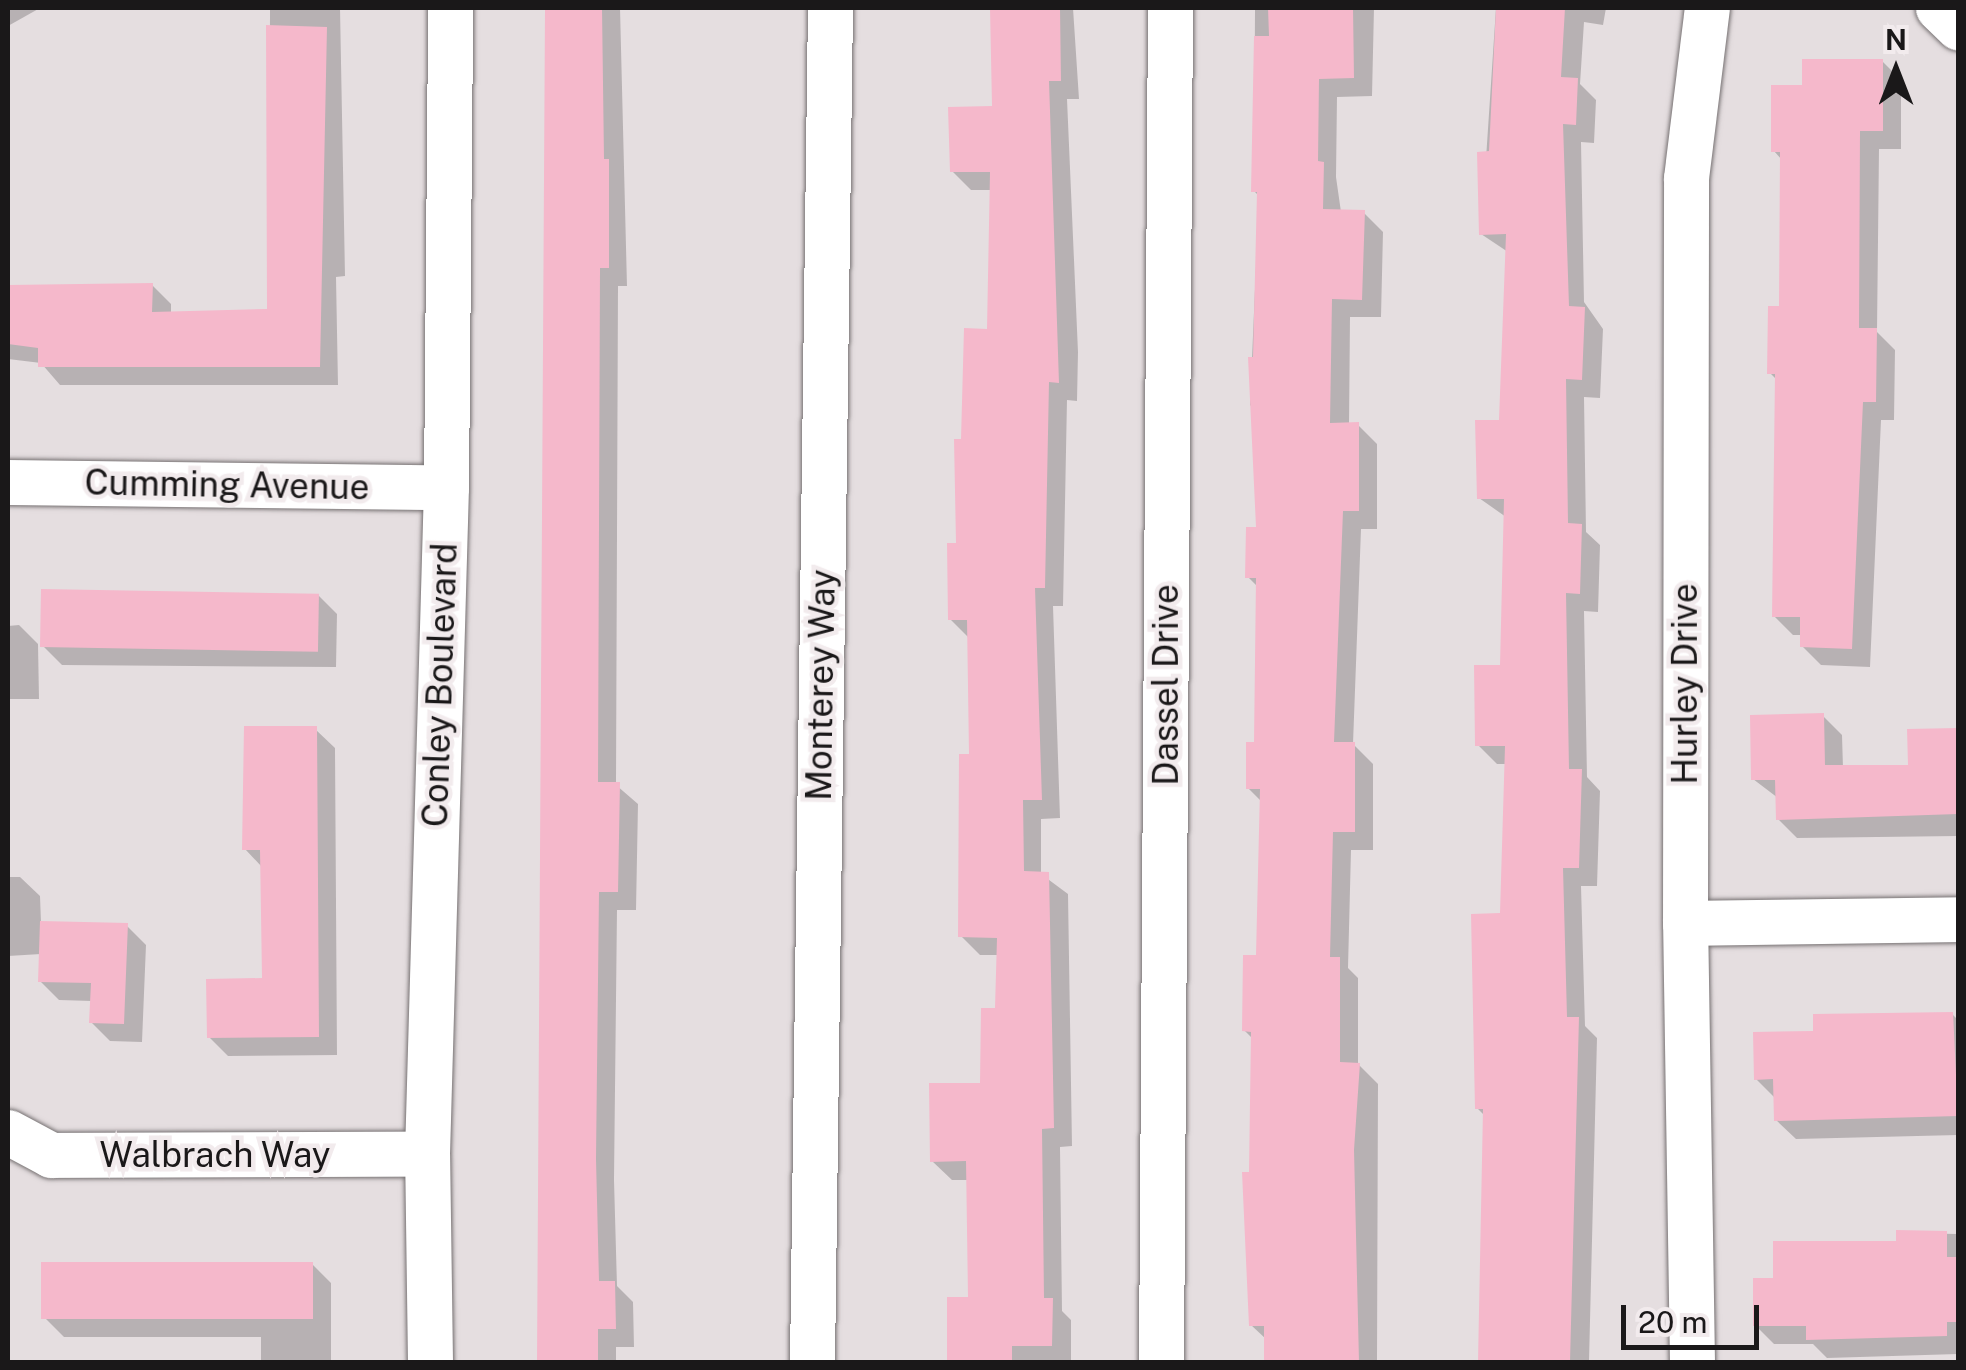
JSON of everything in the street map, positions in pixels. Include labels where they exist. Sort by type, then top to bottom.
[{"type":"street","name":"Conley Boulevard","points":[[430,1362],[427,1154],[446,487],[450,8]]},
{"type":"street","name":"Monterey Way","points":[[812,1362],[830,8]]},
{"type":"street","name":"Dassel Drive","points":[[1161,1362],[1170,8]]},
{"type":"street","name":"Hurley Drive","points":[[1692,1362],[1685,923],[1686,178],[1707,8]]},
{"type":"street","points":[[1938,8],[1958,27]]},
{"type":"street","name":"Cumming Avenue","points":[[8,482],[446,487]]},
{"type":"street","points":[[1685,923],[1958,919]]},
{"type":"street","name":"Walbrach Way","points":[[8,1132],[51,1155],[427,1154]]},
{"type":"building","points":[[545,8],[602,8],[604,159],[609,159],[609,268],[600,268],[598,782],[620,782],[618,892],[599,892],[596,1159],[599,1281],[615,1281],[616,1329],[598,1329],[598,1362],[537,1362]]},
{"type":"building","points":[[990,8],[1060,8],[1061,81],[1049,81],[1059,383],[1049,382],[1045,588],[1035,588],[1042,800],[1023,800],[1024,871],[1049,872],[1054,1128],[1042,1129],[1044,1298],[1053,1298],[1052,1346],[1012,1346],[1012,1362],[947,1362],[947,1297],[968,1297],[966,1161],[930,1162],[929,1083],[980,1083],[981,1008],[995,1008],[997,938],[958,937],[959,754],[969,754],[967,620],[948,620],[947,543],[956,543],[954,439],[961,439],[964,328],[987,329],[990,172],[950,172],[948,107],[992,106]]},
{"type":"building","points":[[1268,8],[1353,8],[1354,78],[1319,79],[1318,161],[1324,162],[1323,209],[1365,210],[1362,300],[1332,299],[1330,423],[1359,422],[1359,511],[1343,511],[1334,742],[1355,742],[1355,832],[1333,832],[1330,957],[1340,957],[1340,1062],[1360,1063],[1354,1150],[1359,1362],[1264,1362],[1264,1326],[1249,1326],[1242,1172],[1249,1172],[1251,1032],[1242,1031],[1243,955],[1256,955],[1260,789],[1246,789],[1246,742],[1254,742],[1256,578],[1245,578],[1246,527],[1256,527],[1248,357],[1253,357],[1257,192],[1251,192],[1254,36],[1269,36]]},
{"type":"building","points":[[1496,8],[1565,8],[1561,77],[1578,78],[1576,125],[1563,124],[1569,306],[1585,307],[1582,380],[1566,379],[1568,523],[1582,524],[1580,594],[1566,593],[1569,769],[1582,769],[1579,868],[1563,868],[1567,1017],[1579,1017],[1570,1362],[1478,1362],[1483,1109],[1475,1109],[1471,914],[1500,913],[1505,746],[1475,746],[1474,665],[1500,665],[1504,499],[1477,499],[1475,420],[1499,420],[1506,234],[1479,235],[1477,152],[1489,151]]},
{"type":"building","points":[[266,25],[327,27],[320,367],[38,367],[38,348],[8,344],[8,285],[153,283],[152,312],[267,309]]},
{"type":"building","points":[[1802,59],[1883,59],[1883,131],[1860,131],[1859,328],[1877,328],[1876,402],[1863,402],[1852,649],[1800,647],[1800,617],[1772,617],[1775,374],[1767,374],[1768,306],[1779,306],[1780,152],[1771,152],[1771,85],[1802,85]]},
{"type":"building","points":[[41,589],[319,594],[318,652],[40,647]]},
{"type":"building","points":[[1824,713],[1825,765],[1908,765],[1907,729],[1958,728],[1958,814],[1776,820],[1775,780],[1751,780],[1750,715]]},
{"type":"building","points":[[244,726],[317,726],[319,1037],[207,1038],[206,979],[262,978],[260,850],[242,850]]},
{"type":"building","points":[[40,921],[128,923],[124,1024],[89,1023],[91,983],[38,982]]},
{"type":"building","points":[[1953,1012],[1958,1116],[1774,1121],[1773,1079],[1754,1080],[1753,1032],[1813,1031],[1813,1014]]},
{"type":"building","points":[[1896,1230],[1947,1231],[1947,1257],[1958,1257],[1958,1322],[1947,1322],[1947,1336],[1806,1340],[1806,1326],[1753,1326],[1753,1278],[1773,1278],[1773,1241],[1896,1241]]},
{"type":"building","points":[[41,1262],[313,1262],[313,1319],[41,1319]]}]
